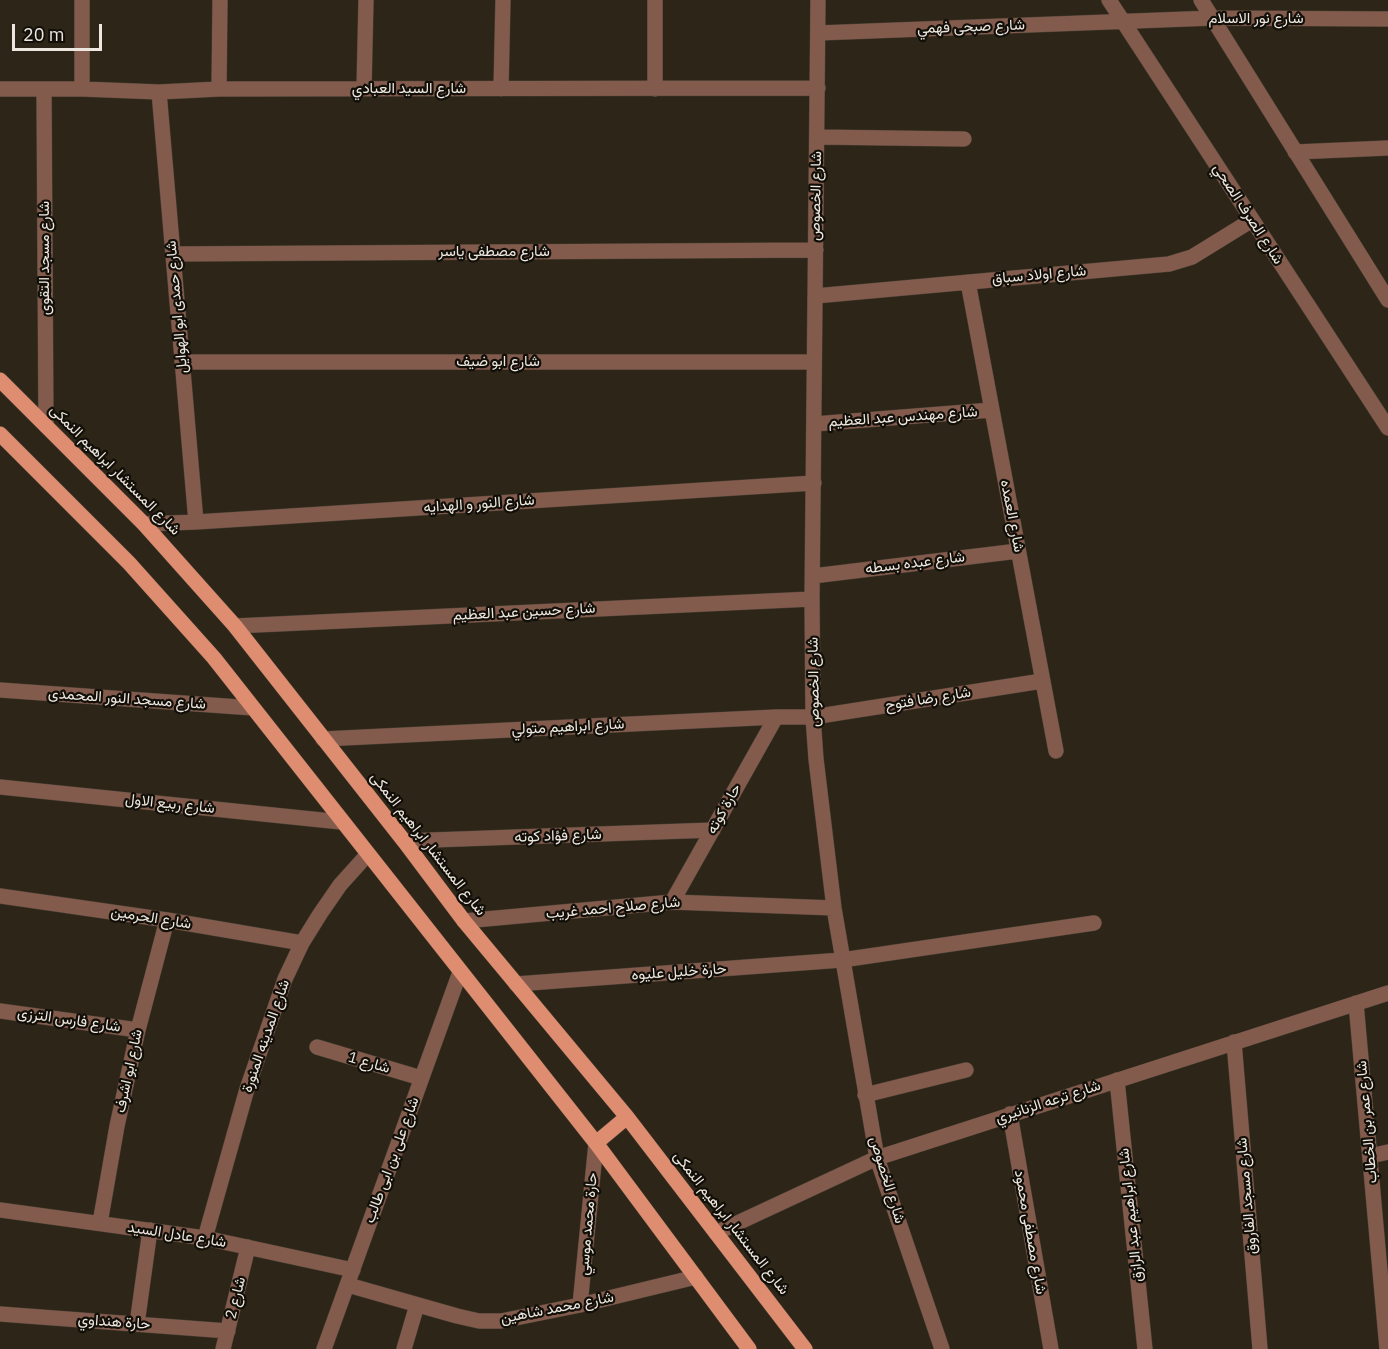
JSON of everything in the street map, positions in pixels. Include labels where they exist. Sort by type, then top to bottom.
[{"type":"main road","name":"شارع المستشار ابراهيم النمكى","points":[[0,380],[144,524],[235,626],[464,921],[627,1117],[806,1349]]},
{"type":"main road","points":[[0,434],[158,594],[213,658],[596,1143],[749,1349]]},
{"type":"main road","points":[[596,1143],[627,1117]]},
{"type":"street","points":[[82,0],[82,89]]},
{"type":"street","points":[[219,89],[220,0]]},
{"type":"street","points":[[364,89],[366,0]]},
{"type":"street","points":[[501,89],[503,0]]},
{"type":"street","points":[[655,0],[655,88]]},
{"type":"street","name":"شارع الخصوص","points":[[818,0],[812,599],[813,717],[820,801],[842,960],[877,1158],[942,1349]]},
{"type":"street","name":"شارع الصرف الصحي","points":[[1109,0],[1388,428]]},
{"type":"street","points":[[1201,0],[1388,300]]},
{"type":"street","name":"شارع نور الاسلام","points":[[1123,22],[1213,18],[1388,19]]},
{"type":"street","name":"شارع صبحى فهمي","points":[[818,33],[1123,22]]},
{"type":"street","name":"شارع السيد العبادي","points":[[0,89],[159,92],[219,89],[818,88]]},
{"type":"street","name":"شارع مسجد التقوى","points":[[44,89],[46,426]]},
{"type":"street","name":"شارع حمدى ابو الهوايل","points":[[159,92],[196,522]]},
{"type":"street","points":[[817,137],[964,139]]},
{"type":"street","points":[[1295,152],[1388,147]]},
{"type":"street","name":"شارع اولاد سباق","points":[[815,296],[1182,261],[1252,220]]},
{"type":"street","name":"شارع مصطفى ياسر","points":[[173,254],[816,250]]},
{"type":"street","name":"شارع العمده","points":[[968,282],[1056,751]]},
{"type":"street","name":"شارع ابو ضيف","points":[[182,362],[814,362]]},
{"type":"street","name":"شارع مهندس عبد العظيم","points":[[814,424],[992,410]]},
{"type":"street","name":"شارع النور و الهدايه","points":[[144,524],[814,483]]},
{"type":"street","name":"شارع عبده بسطه","points":[[813,576],[1018,551]]},
{"type":"street","name":"شارع حسين عبد العظيم","points":[[235,626],[812,599]]},
{"type":"street","name":"شارع رضا فتوح","points":[[813,717],[1042,681]]},
{"type":"street","name":"شارع مسجد النور المحمدى","points":[[0,690],[253,708]]},
{"type":"street","name":"حارة كوته","points":[[672,902],[776,717]]},
{"type":"street","name":"شارع ابراهيم متولي","points":[[323,739],[813,717]]},
{"type":"street","name":"شارع ربيع الاول","points":[[0,787],[341,822]]},
{"type":"street","name":"شارع فؤاد كوته","points":[[404,841],[713,830]]},
{"type":"street","name":"شارع المدينه المنورة","points":[[205,1238],[267,1026],[285,979],[302,943],[340,885],[367,855]]},
{"type":"street","name":"شارع الحرمين","points":[[0,896],[167,920],[302,943]]},
{"type":"street","name":"شارع صلاح احمد غريب","points":[[464,921],[672,902],[834,908]]},
{"type":"street","name":"شارع ابو اشرف","points":[[100,1223],[117,1126],[138,1030],[167,920]]},
{"type":"street","name":"حارة خليل عليوه","points":[[516,984],[842,960],[1095,923]]},
{"type":"street","name":"شارع على بن ابى طالب","points":[[324,1349],[460,972]]},
{"type":"street","name":"شارع ترعه الزنانيري","points":[[716,1233],[877,1158],[1388,993]]},
{"type":"street","name":"شارع عمر بن الخطاب","points":[[1356,1003],[1384,1274],[1387,1349]]},
{"type":"street","name":"شارع فارس الترزى","points":[[0,1011],[138,1030]]},
{"type":"street","name":"شارع مسجد الفاروق","points":[[1234,1042],[1260,1349]]},
{"type":"street","name":"شارع 1","points":[[317,1047],[421,1078]]},
{"type":"street","points":[[865,1095],[966,1070]]},
{"type":"street","name":"شارع ابراهيم عبد الرازق","points":[[1117,1080],[1145,1349]]},
{"type":"street","name":"شارع مصطفى محمود","points":[[1010,1114],[1050,1349]]},
{"type":"street","name":"حارة محمد موسي","points":[[580,1305],[596,1143]]},
{"type":"street","points":[[1370,1156],[1388,1152]]},
{"type":"street","name":"شارع عادل السيد","points":[[0,1210],[205,1238],[248,1247],[351,1278]]},
{"type":"street","points":[[136,1324],[150,1230]]},
{"type":"street","name":"شارع 2","points":[[223,1349],[248,1247]]},
{"type":"street","name":"شارع محمد شاهين","points":[[351,1278],[417,1305],[479,1321],[501,1321],[696,1277]]},
{"type":"street","points":[[404,1349],[417,1305]]},
{"type":"street","name":"حارة هنداوي","points":[[0,1314],[228,1331]]}]
